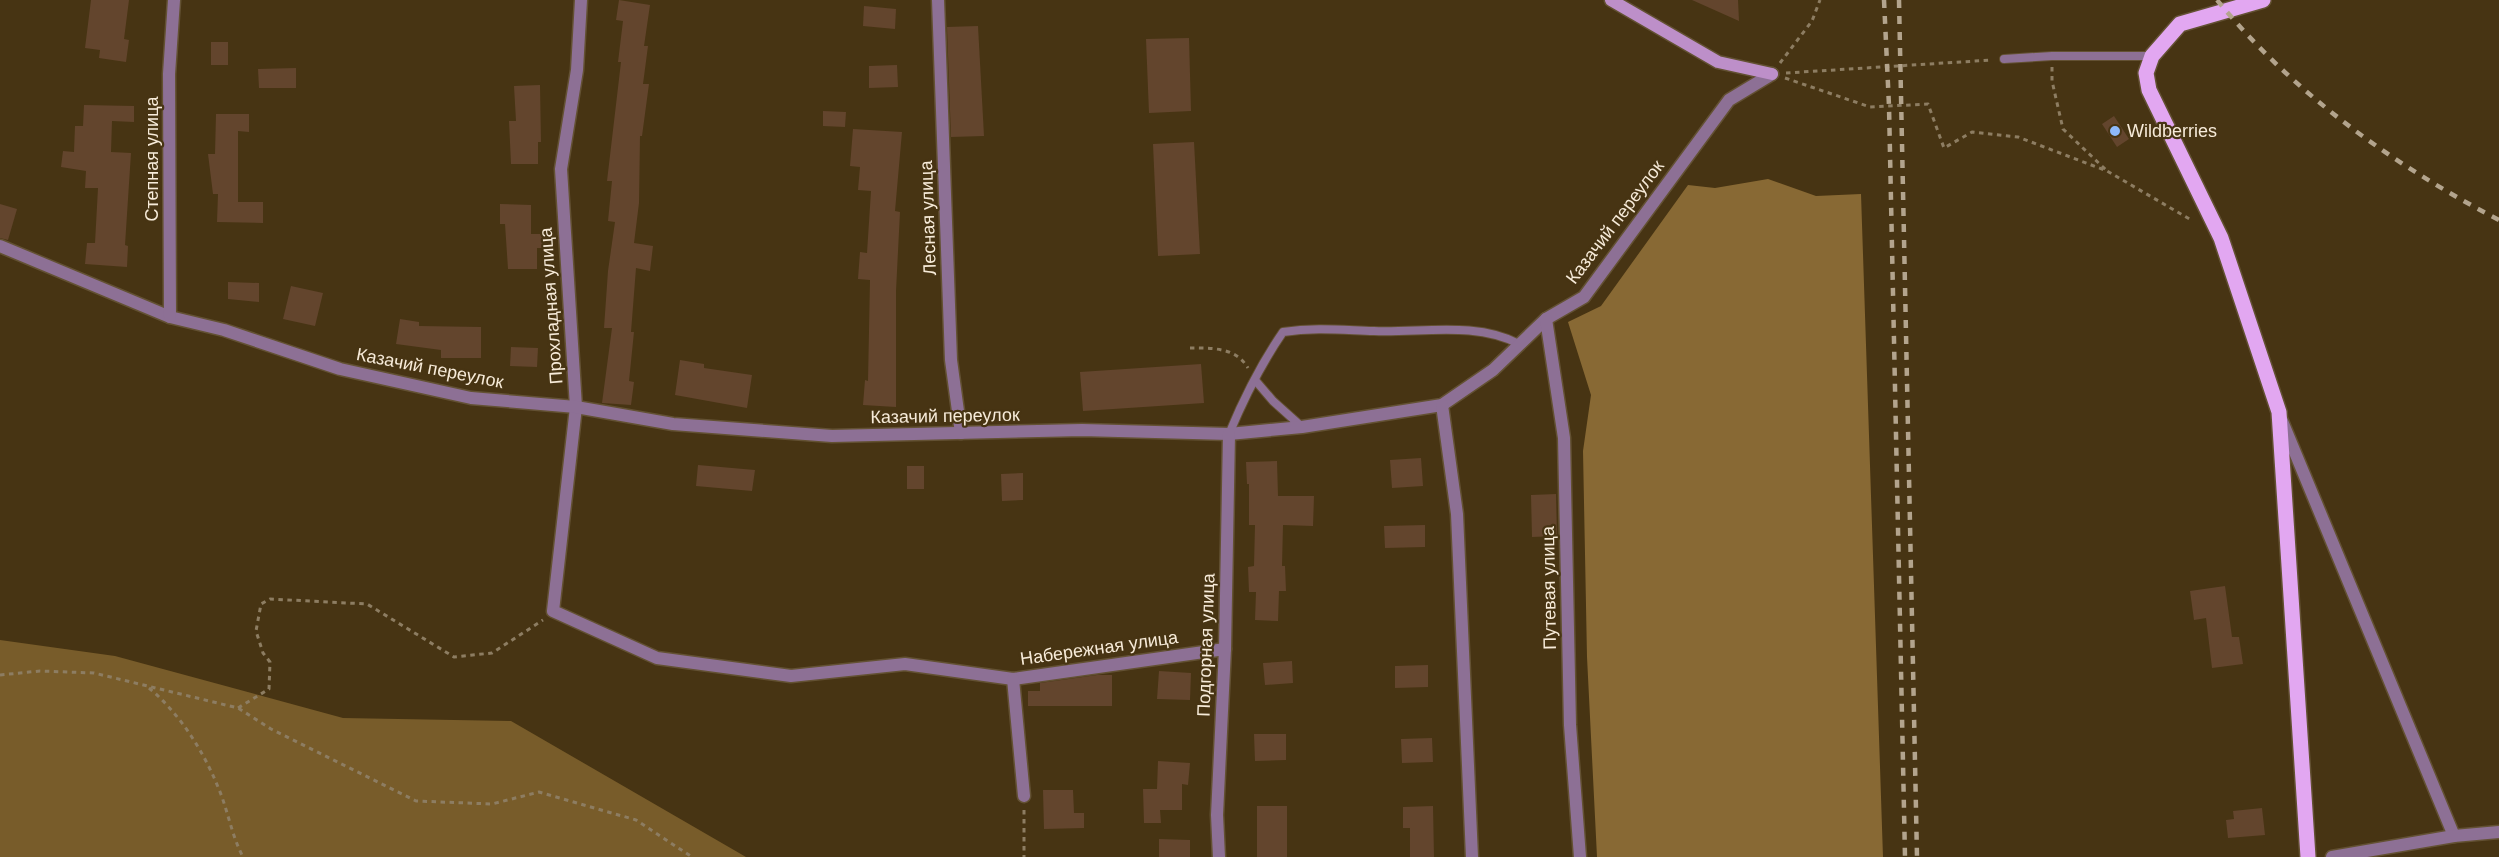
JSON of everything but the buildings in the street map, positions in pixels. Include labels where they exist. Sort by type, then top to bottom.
[{"type":"main road","points":[[2263,0],[2180,24],[2152,56],[2146,73],[2149,90],[2221,238],[2278,412],[2308,857]]},
{"type":"street","name":"Степная улица","points":[[170,317],[170,74],[174,0]]},
{"type":"street","name":"Прохладная улица","points":[[553,611],[576,407],[561,169],[577,70],[581,0]]},
{"type":"street","name":"Лесная улица","points":[[938,0],[951,360],[961,433]]},
{"type":"street","points":[[1611,0],[1718,62],[1772,74]]},
{"type":"street","name":"Казачий переулок","points":[[0,246],[170,317],[224,330],[351,372],[471,398],[576,407],[673,424],[832,436],[1082,430],[1229,434],[1302,427],[1442,405],[1493,370],[1546,319],[1584,297],[1729,100],[1772,74]]},
{"type":"street","name":"Путевая улица","points":[[1546,319],[1564,438],[1570,725],[1580,857]]},
{"type":"street","points":[[1442,405],[1457,514],[1472,857]]},
{"type":"street","points":[[2278,412],[2454,836]]},
{"type":"street","name":"Подгорная улица","points":[[1219,857],[1217,815],[1226,649],[1229,434]]},
{"type":"street","name":"Набережная улица","points":[[553,611],[657,658],[791,676],[905,664],[1013,679],[1226,649]]},
{"type":"street","name":"Набережная улица","points":[[1013,679],[1024,796]]},
{"type":"street","points":[[2332,857],[2454,836],[2499,832]]},
{"type":"lane","points":[[2004,59],[2052,56],[2152,56]]},
{"type":"lane","points":[[1229,434],[1255,380],[1283,332],[1310,328],[1376,332],[1454,330],[1503,335],[1519,344]]},
{"type":"lane","points":[[1255,380],[1273,401],[1302,427]]},
{"type":"path","points":[[1772,74],[1812,21],[1820,0]]},
{"type":"path","points":[[2052,56],[2052,81],[2063,129],[2107,171]]},
{"type":"path","points":[[1772,74],[2004,59]]},
{"type":"path","points":[[1772,74],[1836,93],[1870,107],[1928,104],[1944,148],[1972,132],[2018,137],[2107,171],[2221,238]]},
{"type":"path","points":[[1190,348],[1231,352],[1244,362],[1255,380]]},
{"type":"path","points":[[238,708],[269,689],[270,662],[263,653],[256,631],[261,604],[270,599],[367,604],[454,657],[492,653],[548,618],[553,611]]},
{"type":"path","points":[[0,675],[40,671],[94,673],[238,708],[271,729],[416,801],[492,804],[539,792],[636,820],[692,857]]},
{"type":"path","points":[[147,687],[168,704],[193,740],[218,786],[234,840],[243,857]]},
{"type":"path","points":[[1024,796],[1024,857]]},
{"type":"shaded area","points":[[1768,179],[1816,196],[1861,194],[1883,857],[1597,857],[1587,657],[1583,451],[1591,395],[1568,322],[1601,306],[1688,185],[1715,188]]},
{"type":"shaded area","points":[[0,640],[115,656],[343,718],[511,721],[746,857],[0,857]]},
{"type":"railway","points":[[1884,0],[1889,106],[1905,857]]},
{"type":"railway","points":[[1899,0],[1917,857]]},
{"type":"railway","points":[[2217,0],[2278,66],[2347,124],[2421,176],[2499,220]]},
{"type":"place","name":"Wildberries","points":[[2115,131]]}]
